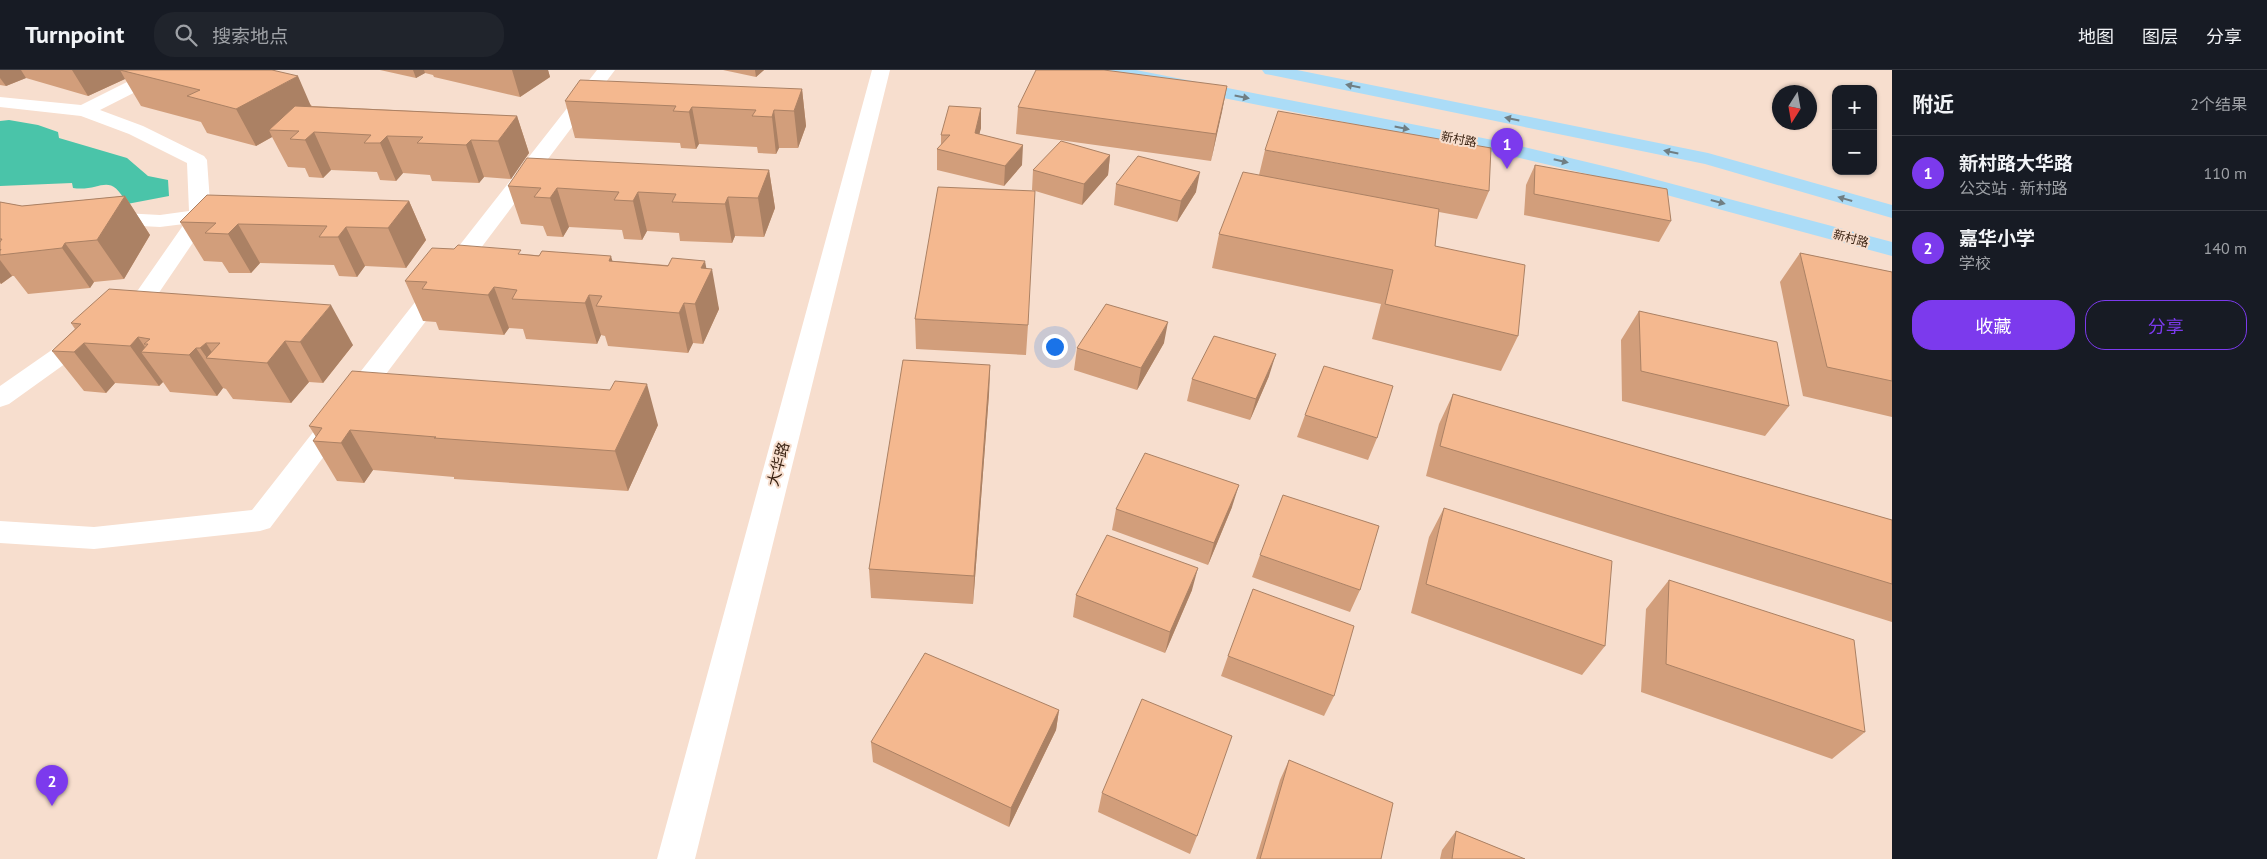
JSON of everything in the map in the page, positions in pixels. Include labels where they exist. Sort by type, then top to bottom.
[{"type":"main road","name":"新村路","points":[[1109,70],[1503,148],[1609,172],[1892,249]]},
{"type":"main road","points":[[1271,70],[1708,159],[1892,212]]},
{"type":"street","points":[[84,111],[165,70]]},
{"type":"street","points":[[0,532],[94,538],[260,520],[606,70]]},
{"type":"street","name":"大华路","points":[[676,859],[881,70]]},
{"type":"street","points":[[0,102],[84,111],[136,130],[197,160],[200,216],[146,295],[0,398]]},
{"type":"street","points":[[82,216],[160,221],[200,216]]},
{"type":"water","points":[[9,120],[38,125],[58,132],[59,138],[127,158],[148,176],[168,180],[169,196],[127,204],[121,194],[110,185],[83,188],[73,188],[72,183],[0,186],[0,121]]},
{"type":"building","points":[[120,70],[272,70],[298,76],[236,109],[187,96],[200,90]]},
{"type":"building","points":[[1036,70],[1104,70],[1227,86],[1216,134],[1018,107]]},
{"type":"building","points":[[580,80],[802,89],[794,111],[774,110],[772,117],[752,116],[756,110],[692,107],[689,112],[673,111],[676,106],[565,101]]},
{"type":"building","points":[[295,106],[517,116],[498,141],[471,140],[466,145],[417,143],[423,137],[387,136],[380,143],[364,143],[371,135],[314,132],[305,140],[290,139],[299,131],[269,130]]},
{"type":"building","points":[[949,106],[981,108],[975,133],[1023,145],[1005,166],[937,149],[950,135],[941,135]]},
{"type":"building","points":[[1278,111],[1491,148],[1489,191],[1265,150]]},
{"type":"building","points":[[1061,141],[1110,155],[1084,184],[1033,170]]},
{"type":"building","points":[[1138,156],[1200,172],[1181,201],[1116,184]]},
{"type":"building","points":[[527,158],[769,170],[758,198],[728,197],[725,204],[672,202],[676,194],[638,192],[633,201],[614,200],[619,192],[557,188],[550,198],[534,197],[541,188],[508,186]]},
{"type":"building","points":[[1535,165],[1667,189],[1671,221],[1534,194]]},
{"type":"building","points":[[1243,172],[1439,209],[1435,246],[1525,265],[1518,336],[1385,304],[1393,270],[1219,234]]},
{"type":"building","points":[[938,187],[1035,191],[1028,325],[915,319]]},
{"type":"building","points":[[207,195],[409,201],[388,228],[346,227],[338,237],[319,237],[327,226],[238,224],[228,234],[205,233],[216,223],[180,222]]},
{"type":"building","points":[[125,196],[97,240],[65,243],[62,248],[0,255],[0,242],[2,239],[0,239],[0,202],[22,206]]},
{"type":"building","points":[[458,245],[521,250],[518,254],[539,256],[542,251],[611,256],[609,261],[668,266],[672,258],[705,261],[701,268],[712,269],[695,304],[684,303],[679,313],[596,306],[602,296],[589,295],[585,303],[512,299],[517,290],[494,287],[488,295],[422,289],[427,282],[405,281],[432,248],[454,249]]},
{"type":"building","points":[[1800,253],[1892,272],[1892,381],[1827,367]]},
{"type":"building","points":[[109,289],[331,305],[300,342],[285,341],[267,363],[206,358],[220,343],[206,343],[200,348],[196,348],[189,355],[141,352],[148,344],[144,344],[150,339],[138,337],[130,346],[84,343],[74,352],[52,351],[81,324],[71,323]]},
{"type":"building","points":[[1106,304],[1168,322],[1141,368],[1077,348]]},
{"type":"building","points":[[1639,311],[1777,342],[1789,406],[1641,371]]},
{"type":"building","points":[[1214,336],[1276,354],[1256,399],[1192,379]]},
{"type":"building","points":[[903,360],[990,365],[974,576],[869,569]]},
{"type":"building","points":[[1324,366],[1393,386],[1377,438],[1305,415]]},
{"type":"building","points":[[352,371],[610,390],[615,381],[647,384],[615,451],[350,430],[341,443],[313,441],[322,428],[309,426]]},
{"type":"building","points":[[1453,394],[1892,520],[1892,584],[1440,446]]},
{"type":"building","points":[[1145,453],[1239,485],[1214,543],[1116,509]]},
{"type":"building","points":[[1283,495],[1379,526],[1360,590],[1260,555]]},
{"type":"building","points":[[1444,508],[1612,561],[1605,646],[1426,584]]},
{"type":"building","points":[[1107,535],[1198,568],[1170,632],[1076,595]]},
{"type":"building","points":[[1669,580],[1854,640],[1865,732],[1666,664]]},
{"type":"building","points":[[1253,589],[1354,626],[1334,696],[1228,656]]},
{"type":"building","points":[[925,653],[1059,710],[1011,808],[871,742]]},
{"type":"building","points":[[1142,699],[1232,736],[1197,836],[1102,793]]},
{"type":"building","points":[[1289,760],[1393,803],[1381,859],[1260,859]]},
{"type":"building","points":[[1456,831],[1525,859],[1452,859]]},
{"type":"place","name":"新村路大华路","points":[[1507,169]]},
{"type":"place","name":"嘉华小学","points":[[52,806]]}]
